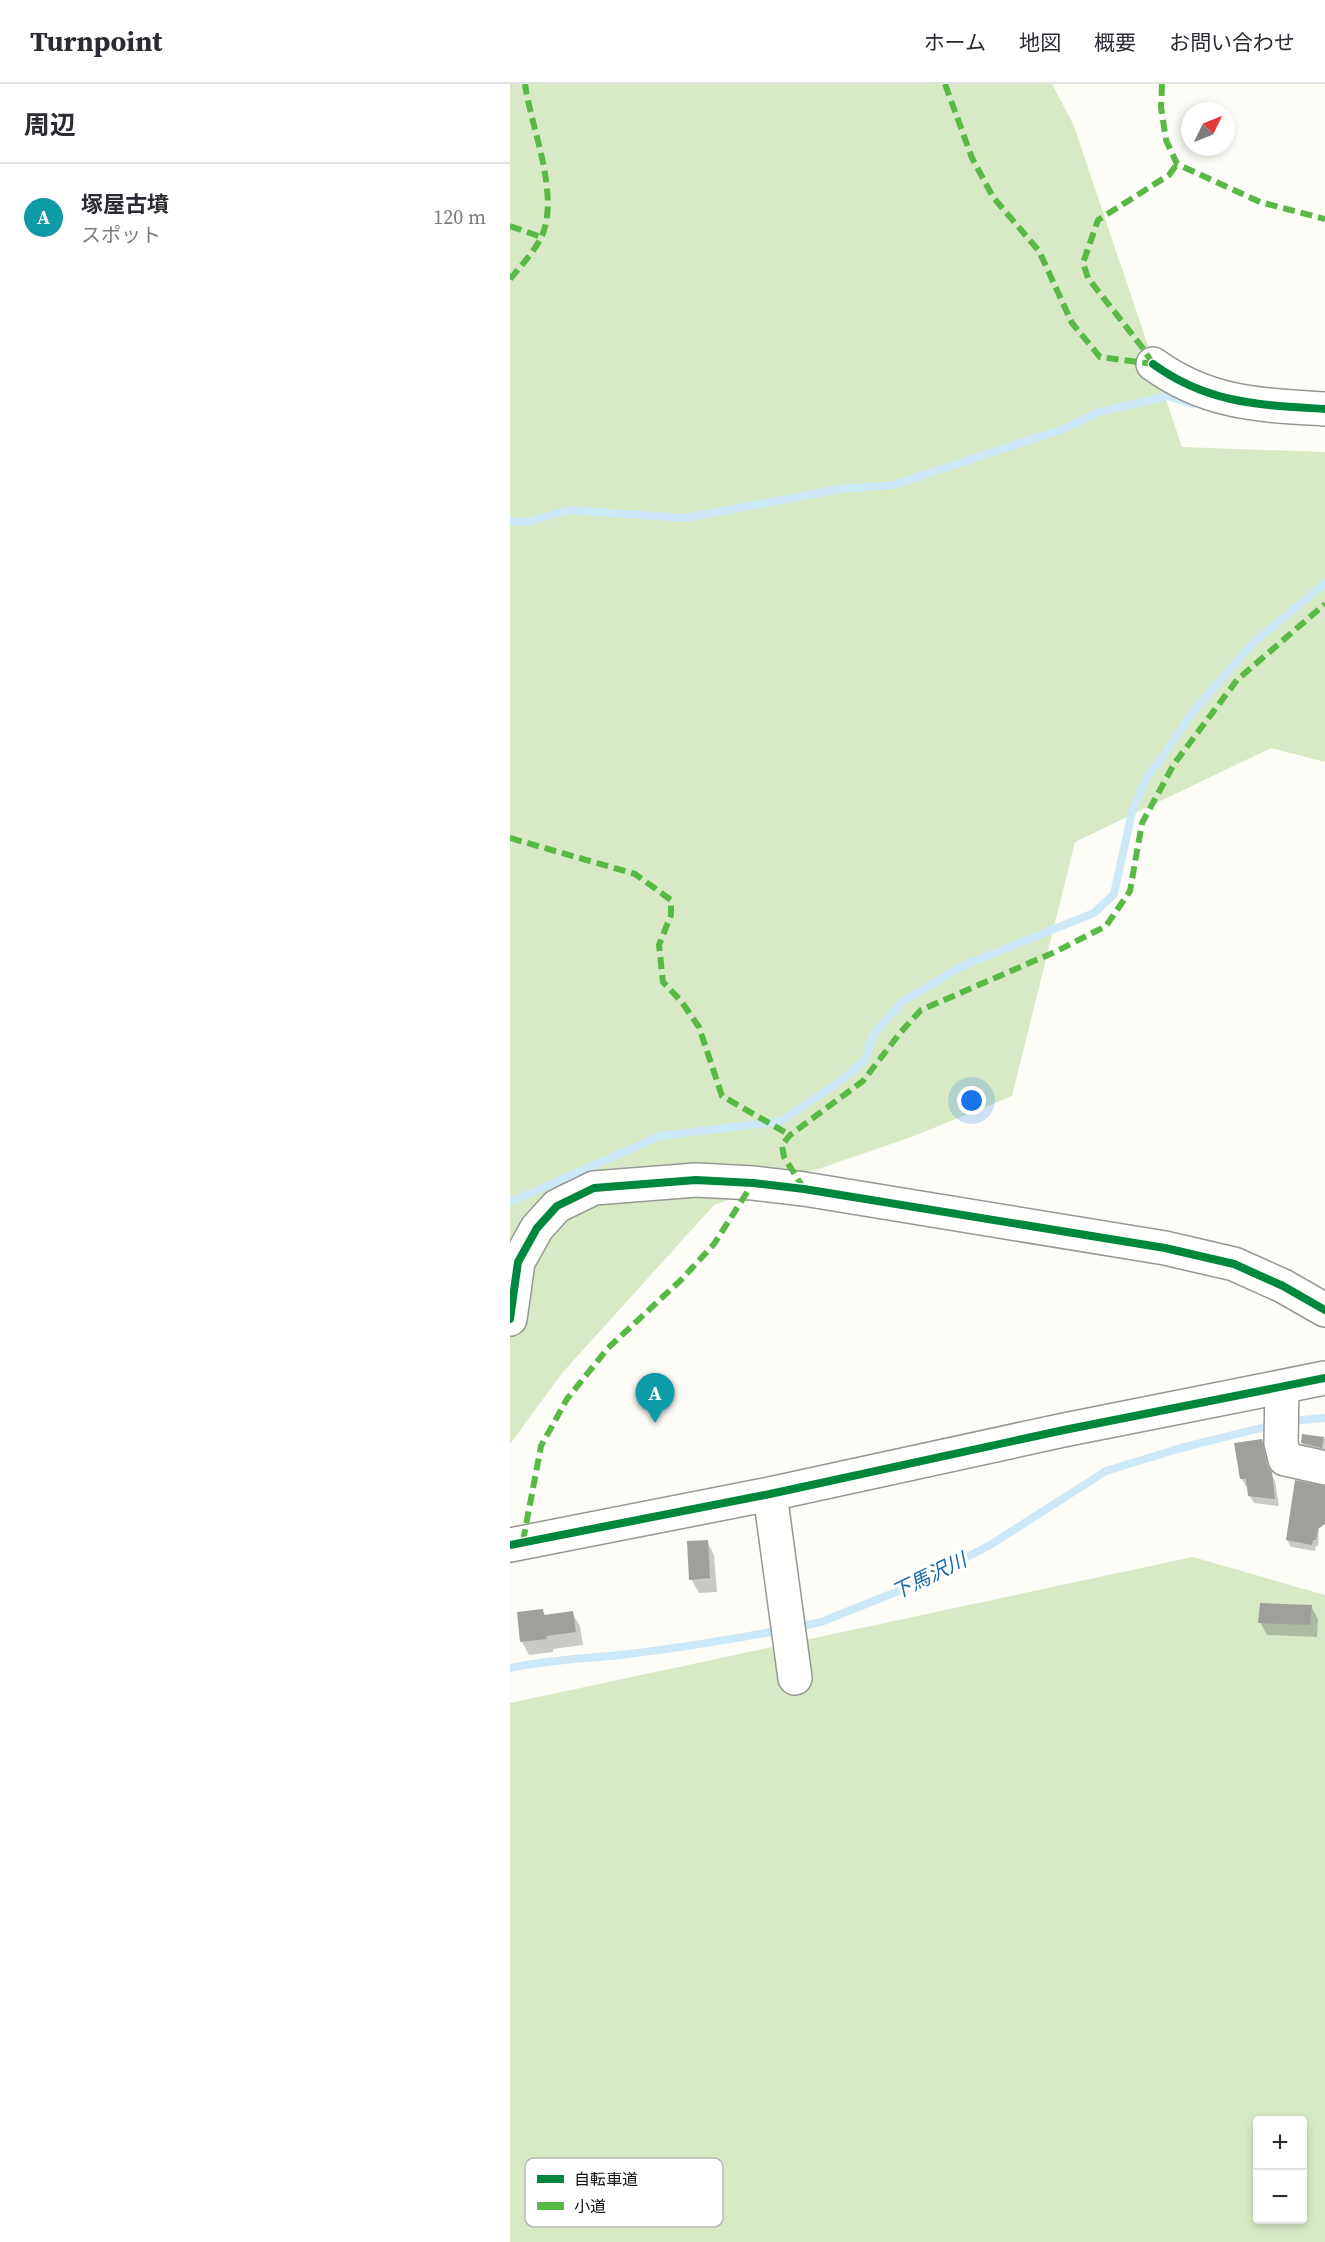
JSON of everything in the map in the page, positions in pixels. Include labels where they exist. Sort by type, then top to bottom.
[{"type":"street","points":[[1153,364],[1173,379],[1210,395],[1258,405],[1325,409]]},
{"type":"street","points":[[510,1319],[518,1262],[537,1228],[557,1206],[594,1188],[696,1180],[804,1189],[1165,1248],[1234,1264],[1325,1310]]},
{"type":"street","points":[[510,1545],[770,1494],[1064,1430],[1282,1396],[1325,1378]]},
{"type":"street","points":[[1282,1396],[1281,1443],[1285,1459],[1325,1468]]},
{"type":"street","points":[[770,1494],[795,1678]]},
{"type":"green space","points":[[510,84],[1052,84],[1074,126],[1182,447],[1325,452],[1325,762],[1271,748],[1075,842],[1012,1096],[914,1136],[714,1205],[563,1372],[510,1444]]},
{"type":"green space","points":[[1193,1557],[1325,1595],[1325,2242],[510,2242],[510,1703]]},
{"type":"building","points":[[1302,1434],[1324,1437],[1322,1448],[1301,1443]]},
{"type":"building","points":[[1262,1439],[1267,1464],[1272,1472],[1275,1499],[1248,1496],[1246,1479],[1240,1479],[1234,1443]]},
{"type":"building","points":[[1295,1480],[1325,1486],[1325,1524],[1318,1529],[1316,1540],[1313,1540],[1312,1545],[1286,1540]]},
{"type":"building","points":[[708,1540],[710,1578],[689,1580],[687,1541]]},
{"type":"building","points":[[1260,1603],[1312,1605],[1310,1625],[1258,1623]]},
{"type":"building","points":[[543,1609],[544,1615],[573,1611],[576,1632],[520,1642],[517,1612]]},
{"type":"waterway","points":[[510,521],[528,522],[568,510],[685,518],[840,489],[893,485],[1063,429],[1099,412],[1168,396],[1193,404]]},
{"type":"waterway","points":[[510,1202],[660,1136],[781,1121],[839,1082],[865,1060],[874,1033],[902,1002],[960,967],[1094,913],[1114,894],[1132,812],[1148,775],[1191,714],[1253,643],[1325,583]]},
{"type":"waterway","name":"下馬沢川","points":[[1290,1421],[1325,1418]]},
{"type":"waterway","name":"下馬沢川","points":[[796,1627],[821,1622],[916,1584],[990,1545],[1106,1471],[1181,1448],[1273,1425]]},
{"type":"waterway","name":"下馬沢川","points":[[510,1668],[551,1661],[660,1650],[782,1630]]},
{"type":"marked path","points":[[510,279],[541,238],[548,202],[543,162],[525,84]]},
{"type":"marked path","points":[[945,84],[972,158],[993,197],[1039,251],[1072,323],[1100,357],[1153,364]]},
{"type":"marked path","points":[[1162,84],[1161,107],[1166,140],[1177,164],[1260,202],[1325,219]]},
{"type":"marked path","points":[[1153,364],[1088,278],[1083,263],[1098,220],[1169,175],[1177,164]]},
{"type":"marked path","points":[[510,226],[541,237]]},
{"type":"marked path","points":[[804,1189],[784,1157],[782,1145],[790,1135],[863,1081],[921,1010],[1057,951],[1106,926],[1130,891],[1142,823],[1174,764],[1237,680],[1325,604]]},
{"type":"marked path","points":[[510,838],[635,874],[671,900],[671,915],[659,945],[663,982],[681,1001],[699,1027],[722,1096],[790,1135]]},
{"type":"marked path","points":[[523,1541],[541,1446],[567,1399],[608,1348],[681,1280],[714,1244],[753,1183]]},
{"type":"cycle path","points":[[1153,364],[1174,377],[1214,395],[1257,404],[1325,409]]},
{"type":"cycle path","points":[[510,1319],[518,1262],[537,1228],[557,1206],[594,1188],[696,1180],[804,1189],[1165,1248],[1234,1264],[1283,1286],[1325,1310]]},
{"type":"cycle path","points":[[510,1545],[770,1494],[1064,1430],[1325,1378]]},
{"type":"place","name":"塚屋古墳","points":[[655,1423]]}]
